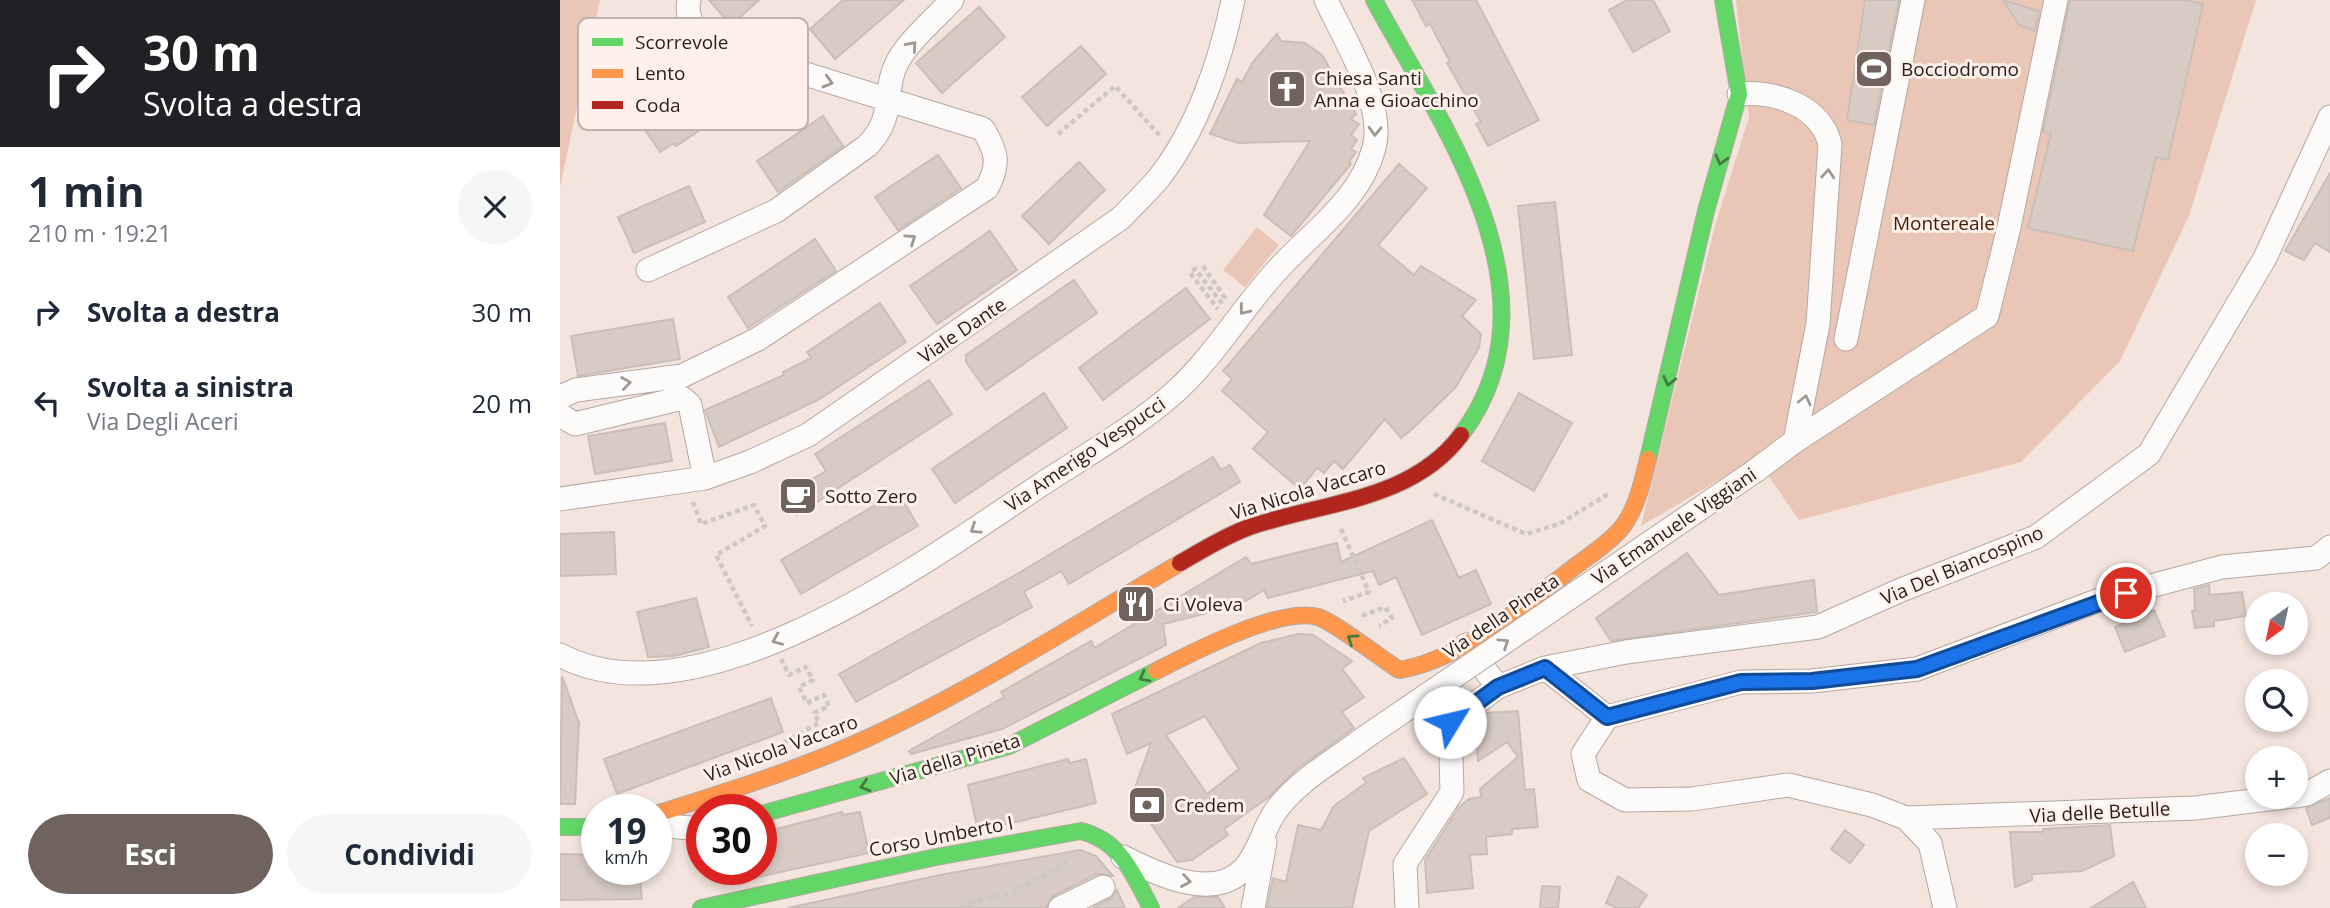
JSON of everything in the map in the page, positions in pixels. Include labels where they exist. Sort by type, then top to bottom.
[{"type":"street","points":[[689,0],[689,18]]},
{"type":"street","points":[[648,270],[751,225],[794,200],[875,138],[886,115],[897,62],[952,0]]},
{"type":"street","name":"Viale Dante","points":[[560,499],[696,480],[750,462],[808,435],[1121,218],[1158,178],[1175,154],[1208,85],[1233,0]]},
{"type":"street","name":"Via Amerigo Vespucci","points":[[560,655],[605,672],[673,673],[737,656],[785,637],[946,548],[1174,393],[1278,268],[1361,185],[1375,146],[1376,113],[1326,0]]},
{"type":"street","name":"Via Nicola Vaccaro","points":[[672,809],[796,769],[874,735],[993,673],[1230,535],[1251,526],[1331,507],[1409,481],[1446,454],[1479,407],[1493,373],[1503,334],[1504,302],[1492,233],[1474,186],[1374,0]]},
{"type":"street","points":[[1724,0],[1739,94],[1772,95],[1791,101],[1821,122],[1830,144],[1818,324],[1795,441]]},
{"type":"street","points":[[1846,339],[1913,0]]},
{"type":"street","name":"Via Emanuele Viggiani","points":[[1123,857],[1167,878],[1196,883],[1227,880],[1244,869],[1268,826],[1291,794],[1367,736],[1795,441],[1987,316],[2009,227],[2056,0]]},
{"type":"street","points":[[560,397],[576,390],[682,376],[758,339],[987,188],[996,170],[997,151],[983,129],[808,76]]},
{"type":"street","name":"Via della Pineta","points":[[777,810],[1009,746],[1175,661],[1255,626],[1297,615],[1319,617],[1399,670],[1411,672],[1465,643],[1619,531],[1635,505],[1665,398],[1706,211],[1739,94]]},
{"type":"street","name":"Via Del Biancospino","points":[[1407,908],[1405,864],[1452,792],[1450,722],[1498,687],[1545,668],[1626,652],[1818,628],[1901,590],[2036,537],[2149,454],[2265,258],[2330,117]]},
{"type":"street","points":[[560,415],[575,424],[682,398],[690,405],[696,480]]},
{"type":"street","points":[[1545,668],[1607,717],[1741,682],[1812,681],[1917,669],[2102,599],[2222,567],[2316,558],[2330,547]]},
{"type":"street","points":[[1465,643],[1498,687]]},
{"type":"street","name":"Via delle Betulle","points":[[1607,717],[1583,754],[1589,780],[1625,800],[1692,799],[1788,785],[1872,805],[1906,818],[2194,808],[2245,802]]},
{"type":"street","name":"Via delle Betulle","points":[[2308,793],[2330,781]]},
{"type":"street","name":"Via delle Betulle","points":[[1906,818],[1930,843],[1945,908]]},
{"type":"street","points":[[1253,908],[1268,826]]},
{"type":"street","points":[[560,827],[581,827]]},
{"type":"street","name":"Corso Umberto I","points":[[701,908],[936,857],[1081,831],[1096,833],[1117,847],[1150,908]]},
{"type":"street","points":[[1060,908],[1102,887]]},
{"type":"path","points":[[1059,134],[1115,86],[1175,154]]},
{"type":"path","points":[[1203,266],[1226,298],[1221,302],[1195,269],[1189,273],[1223,316]]},
{"type":"path","points":[[696,480],[701,524],[754,505],[765,526],[716,555],[752,628],[774,617],[789,646],[778,652],[789,675],[806,667],[813,681],[799,687],[807,703],[824,695],[829,706],[814,713],[819,723],[782,741],[796,769]]},
{"type":"path","points":[[1409,481],[1451,503],[1526,534],[1559,524],[1613,491]]},
{"type":"path","points":[[1331,507],[1369,592],[1332,605]]},
{"type":"path","points":[[1351,613],[1361,617],[1385,607],[1392,618],[1378,624],[1381,632]]},
{"type":"path","points":[[968,908],[967,903],[1011,893],[1065,864],[1057,835]]},
{"type":"green space","points":[[560,0],[600,0],[596,18],[578,18],[578,103],[560,187]]},
{"type":"green space","name":"Montereale","points":[[1736,0],[2256,0],[2189,216],[2120,361],[2021,462],[1799,520],[1756,458],[1641,526],[1715,226],[1749,117]]},
{"type":"green space","points":[[1257,227],[1279,245],[1245,287],[1223,270]]},
{"type":"building","points":[[709,0],[759,0],[739,18],[725,18]]},
{"type":"building","points":[[843,0],[904,0],[835,59],[810,29]]},
{"type":"building","points":[[1412,0],[1476,0],[1539,120],[1488,146],[1476,124],[1481,122],[1447,63],[1450,62],[1430,24],[1426,26]]},
{"type":"building","points":[[1627,0],[1653,0],[1670,31],[1633,52],[1609,10]]},
{"type":"building","name":"Bocciodromo","points":[[1865,0],[1899,0],[1874,125],[1847,120]]},
{"type":"building","points":[[2003,0],[2039,11],[2035,31],[2019,25]]},
{"type":"building","points":[[2070,0],[2185,0],[2203,4],[2168,160],[2156,157],[2133,251],[2028,228],[2051,133],[2043,132]]},
{"type":"building","points":[[979,7],[1005,37],[942,93],[916,63]]},
{"type":"building","name":"Chiesa Santi Anna e Gioacchino","points":[[1277,34],[1281,41],[1305,43],[1322,55],[1356,114],[1351,119],[1359,124],[1351,135],[1357,140],[1351,149],[1356,152],[1349,162],[1351,164],[1291,236],[1264,215],[1310,141],[1238,143],[1210,134],[1237,79],[1242,82],[1253,62]]},
{"type":"building","points":[[1081,46],[1106,74],[1047,126],[1022,97]]},
{"type":"building","points":[[823,116],[843,146],[778,192],[757,161],[802,130],[808,130],[808,126]]},
{"type":"building","points":[[645,130],[700,130],[676,146],[674,143],[660,152]]},
{"type":"building","points":[[938,155],[961,188],[898,230],[875,197]]},
{"type":"building","points":[[1079,162],[1105,190],[1049,244],[1022,216]]},
{"type":"building","points":[[1399,164],[1427,188],[1378,245],[1414,275],[1421,266],[1476,300],[1462,316],[1481,334],[1479,348],[1455,388],[1410,431],[1401,438],[1385,419],[1343,469],[1334,461],[1324,473],[1317,468],[1300,489],[1253,449],[1268,432],[1222,391],[1232,379],[1223,371]]},
{"type":"building","points":[[2330,173],[2330,252],[2315,243],[2304,260],[2285,251]]},
{"type":"building","points":[[689,186],[705,222],[634,253],[618,217]]},
{"type":"building","points":[[1555,202],[1572,355],[1534,359],[1518,206]]},
{"type":"building","points":[[990,231],[1017,270],[937,324],[910,286]]},
{"type":"building","points":[[815,239],[836,271],[748,328],[728,297]]},
{"type":"building","points":[[1074,280],[1097,313],[986,390],[966,362],[966,355]]},
{"type":"building","points":[[1186,288],[1210,319],[1103,400],[1079,368]]},
{"type":"building","points":[[880,303],[906,342],[820,399],[719,447],[705,410],[784,375],[783,372],[811,358],[807,352]]},
{"type":"building","points":[[673,319],[680,359],[578,376],[571,336]]},
{"type":"building","points":[[929,380],[952,414],[797,515],[785,495],[826,471],[815,454]]},
{"type":"building","points":[[1044,393],[1067,428],[955,503],[932,469]]},
{"type":"building","points":[[1519,393],[1572,423],[1534,491],[1482,461]]},
{"type":"building","points":[[665,423],[672,461],[595,474],[588,436]]},
{"type":"building","points":[[1213,457],[1221,470],[1230,465],[1240,482],[1069,584],[1061,571],[1024,592],[1032,607],[856,702],[839,674],[1017,574]]},
{"type":"building","points":[[898,492],[918,526],[801,594],[781,560]]},
{"type":"building","points":[[1432,520],[1459,578],[1476,570],[1491,604],[1422,635],[1396,577],[1379,585],[1373,571],[1268,598],[1264,590],[1239,605],[1163,624],[1166,645],[1002,729],[911,754],[909,751],[1004,697],[1001,692],[1091,641],[1094,648],[1246,557],[1251,564],[1337,543],[1341,562]]},
{"type":"building","points":[[614,532],[616,574],[560,576],[560,534]]},
{"type":"building","points":[[1687,553],[1719,595],[1814,580],[1817,612],[1611,641],[1596,618]]},
{"type":"building","points":[[2209,585],[2210,595],[2242,592],[2245,616],[2214,621],[2214,626],[2195,628],[2192,611],[2195,610],[2194,589]]},
{"type":"building","points":[[696,598],[709,647],[674,656],[648,657],[637,612]]},
{"type":"building","points":[[2154,610],[2165,636],[2125,652],[2115,627]]},
{"type":"building","points":[[1299,634],[1313,635],[1352,661],[1342,669],[1364,697],[1342,712],[1354,728],[1297,769],[1269,797],[1224,829],[1228,835],[1192,860],[1177,862],[1132,796],[1151,743],[1127,754],[1112,714],[1261,643]],"holes":[[[1205,716],[1239,769],[1207,794],[1166,735]]]},
{"type":"building","points":[[562,676],[579,723],[575,804],[560,804]]},
{"type":"building","points":[[771,698],[783,732],[617,794],[604,759]]},
{"type":"building","points":[[1518,711],[1525,790],[1534,789],[1538,827],[1512,829],[1512,834],[1486,837],[1487,854],[1470,855],[1473,888],[1427,893],[1425,860],[1459,807],[1469,799],[1481,797],[1480,789],[1518,757],[1507,742],[1478,761],[1475,727],[1486,713]]},
{"type":"building","points":[[1404,758],[1427,794],[1369,831],[1352,908],[1267,908],[1273,878],[1286,882],[1298,825],[1321,830],[1334,806],[1366,783],[1363,778]]},
{"type":"building","points":[[1068,759],[1070,763],[1086,759],[1096,803],[978,831],[968,785]]},
{"type":"building","points":[[2330,798],[2330,818],[2312,825],[2308,807]]},
{"type":"building","points":[[842,812],[843,815],[860,812],[869,853],[777,873],[777,829]]},
{"type":"building","points":[[2110,825],[2114,856],[2082,871],[2032,874],[2032,880],[2015,887],[2010,832],[2043,832],[2043,829]]},
{"type":"building","points":[[1845,830],[1864,845],[1850,863],[1831,849]]},
{"type":"building","points":[[1080,850],[1096,856],[1113,876],[1097,874],[1053,896],[1046,908],[788,908],[940,875]]},
{"type":"building","points":[[560,854],[581,855],[581,885],[641,885],[642,899],[560,900]]},
{"type":"building","points":[[1618,876],[1647,895],[1638,908],[1617,908],[1606,903]]},
{"type":"building","points":[[2133,882],[2146,908],[2091,908]]},
{"type":"building","points":[[1542,886],[1560,887],[1558,908],[1540,908]]},
{"type":"building","points":[[1117,890],[1125,908],[1092,908],[1110,899]]},
{"type":"building","points":[[1194,897],[1218,897],[1225,908],[1178,908]]},
{"type":"traffic: fast","points":[[1374,0],[1459,156],[1482,213],[1498,270],[1501,326],[1490,382],[1461,435]]},
{"type":"traffic: fast","points":[[1648,459],[1706,211],[1739,94],[1723,0]]},
{"type":"traffic: fast","points":[[777,810],[1009,746],[1156,671]]},
{"type":"traffic: fast","points":[[560,827],[581,827]]},
{"type":"traffic: fast","points":[[701,908],[936,857],[1081,831],[1106,842],[1116,851],[1131,871],[1151,908]]},
{"type":"traffic: slow","points":[[1156,671],[1236,633],[1282,618],[1302,615],[1325,620],[1399,670],[1444,656],[1506,618],[1612,538],[1634,507],[1648,459]]},
{"type":"traffic: slow","points":[[672,809],[844,749],[910,718],[989,676],[1180,563]]},
{"type":"traffic: jam","points":[[1180,563],[1247,528],[1391,487],[1417,474],[1440,457],[1461,435]]},
{"type":"place","name":"Bocciodromo","points":[[1874,69]]},
{"type":"place","name":"Chiesa Santi Anna e Gioacchino","points":[[1287,89]]},
{"type":"place","name":"Sotto Zero","points":[[798,496]]},
{"type":"place","name":"Ci Voleva","points":[[1136,604]]},
{"type":"place","name":"Credem","points":[[1147,805]]},
{"type":"route","points":[[1450,722],[1498,687],[1545,668],[1607,717],[1741,682],[1812,681],[1917,669],[2102,599],[2126,593]]}]
